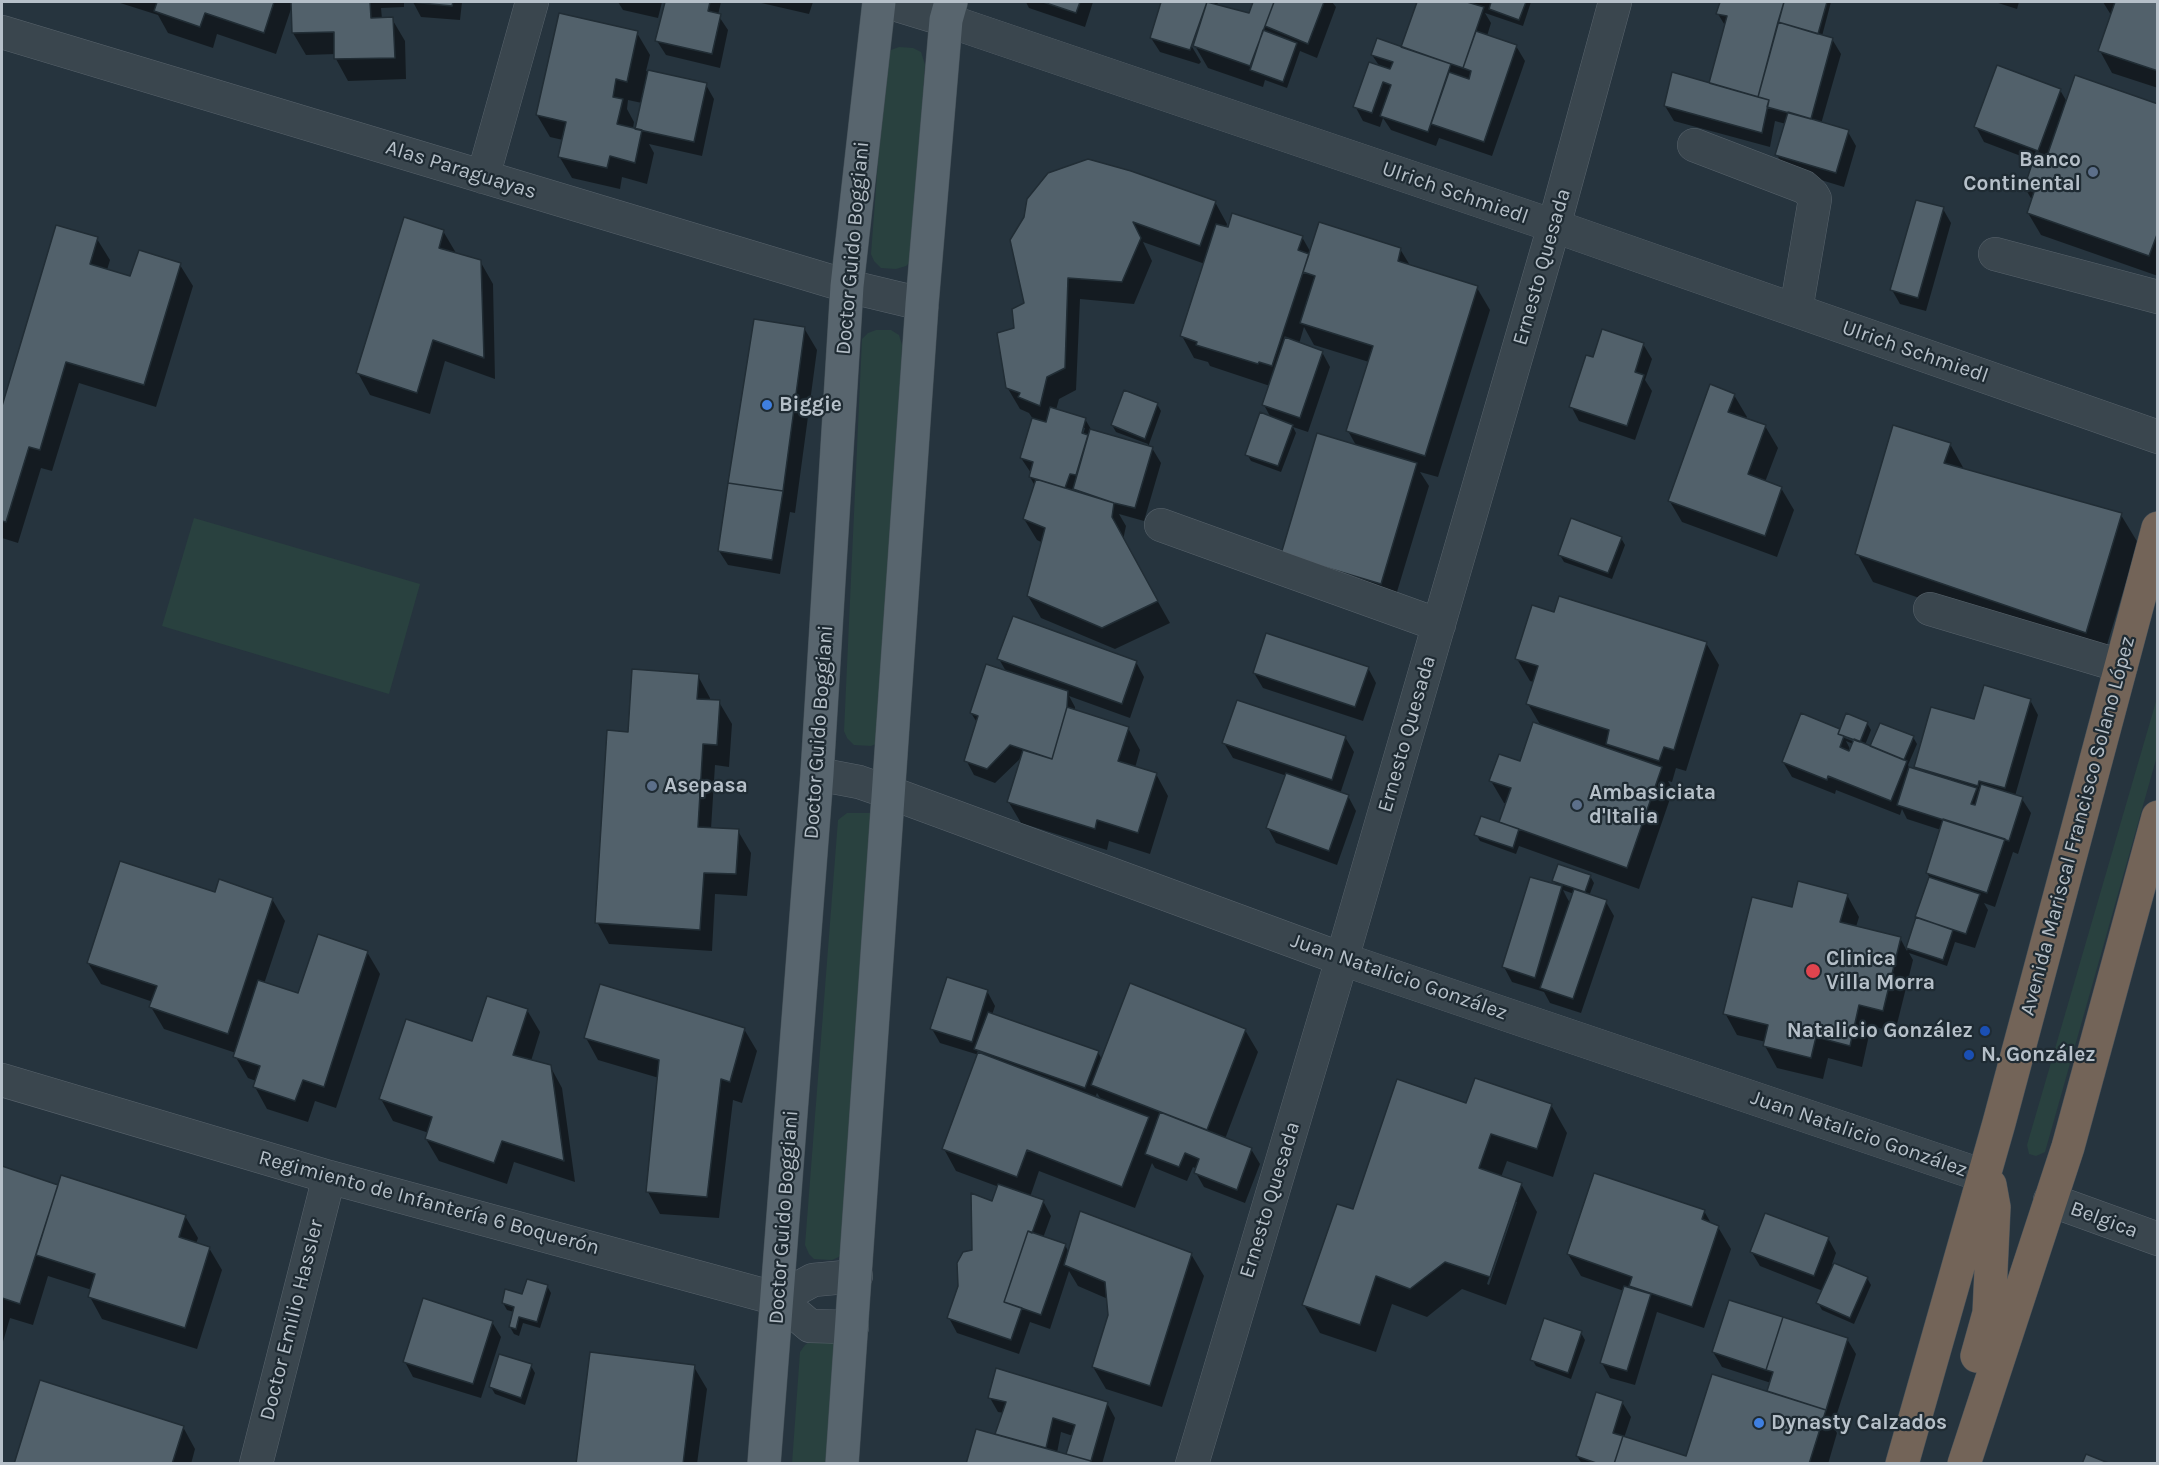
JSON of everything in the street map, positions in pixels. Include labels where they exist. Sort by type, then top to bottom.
[{"type":"highway","name":"Avenida Mariscal Francisco Solano López","points":[[1984,1176],[2157,528]]},
{"type":"highway","points":[[1963,1464],[2068,1147],[2157,817]]},
{"type":"highway","points":[[1902,1464],[1984,1176]]},
{"type":"highway","points":[[1963,1464],[1963,1406],[1989,1313],[1994,1207],[1992,1189],[1984,1176]]},
{"type":"main road","name":"Doctor Guido Boggiani","points":[[764,1464],[817,774],[847,286],[879,2]]},
{"type":"main road","points":[[842,1464],[922,304],[949,11]]},
{"type":"street","points":[[483,177],[532,2]]},
{"type":"street","name":"Ulrich Schmiedl","points":[[887,2],[949,11],[2157,437]]},
{"type":"street","name":"Ernesto Quesada","points":[[1192,1464],[1439,625],[1554,226],[1614,2]]},
{"type":"street","name":"Alas Paraguayas","points":[[2,32],[847,286],[922,304]]},
{"type":"street","points":[[1694,145],[1804,187],[1812,194],[1815,199],[1796,310]]},
{"type":"street","points":[[1995,254],[2157,297]]},
{"type":"street","points":[[1161,525],[1439,625]]},
{"type":"street","points":[[1930,609],[2121,666]]},
{"type":"street","name":"Juan Natalicio González","points":[[817,774],[859,782],[1342,959],[1984,1176]]},
{"type":"street","name":"Regimiento de Infantería 6 Boquerón","points":[[2,1080],[329,1177],[778,1299]]},
{"type":"street","name":"Doctor Emilio Hassler","points":[[256,1464],[329,1177]]},
{"type":"street","name":"Belgica","points":[[2050,1200],[2157,1239]]},
{"type":"street","points":[[852,1327],[810,1326],[778,1299],[813,1280],[856,1276]]},
{"type":"green space","points":[[899,47],[913,48],[921,52],[925,65],[911,261],[906,266],[896,269],[881,268],[871,254],[886,56],[891,50]]},
{"type":"green space","points":[[876,330],[891,330],[899,335],[902,345],[884,737],[880,742],[871,746],[854,745],[844,731],[862,339],[868,333]]},
{"type":"green space","points":[[194,518],[420,584],[389,694],[162,626]]},
{"type":"green space","points":[[2157,698],[2157,756],[2045,1152],[2036,1156],[2029,1154],[2027,1145]]},
{"type":"green space","points":[[847,813],[870,813],[875,819],[841,1256],[832,1260],[814,1259],[805,1245],[838,820]]},
{"type":"green space","points":[[827,1339],[835,1345],[829,1463],[792,1464],[800,1352],[812,1340]]},
{"type":"building","points":[[157,2],[274,2],[264,33],[205,13],[200,27],[154,11]]},
{"type":"building","points":[[291,2],[370,2],[371,18],[393,17],[395,58],[334,59],[334,32],[292,33]]},
{"type":"building","points":[[411,2],[453,2],[452,6]]},
{"type":"building","points":[[665,2],[710,2],[708,11],[721,14],[712,54],[655,41]]},
{"type":"building","points":[[1043,2],[1080,2],[1076,13]]},
{"type":"building","points":[[1161,2],[1207,2],[1190,50],[1150,38]]},
{"type":"building","points":[[1207,2],[1249,13],[1253,2],[1274,2],[1250,66],[1193,46]]},
{"type":"building","points":[[1274,2],[1324,2],[1308,44],[1265,26]]},
{"type":"building","points":[[1417,2],[1467,2],[1484,7],[1463,68],[1401,47]]},
{"type":"building","points":[[1491,2],[1526,2],[1519,20],[1489,9]]},
{"type":"building","points":[[1720,2],[1784,2],[1758,97],[1709,83],[1727,16],[1716,14]]},
{"type":"building","points":[[1784,2],[1827,2],[1818,34],[1778,22]]},
{"type":"building","points":[[2115,2],[2158,2],[2158,71],[2098,51]]},
{"type":"building","points":[[559,13],[638,31],[627,82],[616,79],[613,97],[623,99],[617,124],[642,130],[635,163],[610,156],[607,168],[558,157],[566,122],[536,115]]},
{"type":"building","points":[[1778,22],[1833,38],[1811,119],[1767,107],[1769,100],[1758,97]]},
{"type":"building","points":[[1263,30],[1297,43],[1283,82],[1250,70]]},
{"type":"building","points":[[1476,31],[1517,45],[1484,142],[1431,124],[1449,72],[1469,79],[1471,71],[1463,68]]},
{"type":"building","points":[[1377,38],[1451,64],[1428,132],[1380,116],[1391,85],[1383,82],[1372,113],[1353,107],[1369,62],[1390,69],[1393,62],[1371,55]]},
{"type":"building","points":[[1997,65],[2061,89],[2038,151],[1974,127]]},
{"type":"building","points":[[648,70],[707,83],[694,142],[635,129]]},
{"type":"building","points":[[1672,72],[1769,100],[1762,133],[1664,106]]},
{"type":"building","name":"Banco Continental","points":[[2075,75],[2158,104],[2158,232],[2149,256],[2027,213],[2034,192],[2024,188],[2036,152],[2047,156]]},
{"type":"building","points":[[1788,112],[1849,130],[1836,173],[1775,155]]},
{"type":"building","points":[[1088,159],[1131,171],[1216,201],[1200,246],[1133,222],[1141,238],[1122,282],[1068,278],[1065,368],[1047,377],[1040,406],[1018,397],[1020,393],[1006,388],[997,333],[1014,328],[1012,309],[1024,303],[1010,240],[1024,217],[1027,199],[1048,173]]},
{"type":"building","points":[[1916,200],[1944,207],[1918,298],[1890,290]]},
{"type":"building","points":[[1232,213],[1303,236],[1298,250],[1309,254],[1272,366],[1259,362],[1258,364],[1196,345],[1197,342],[1180,336],[1216,224],[1228,227]]},
{"type":"building","points":[[404,217],[444,230],[439,248],[481,260],[484,358],[433,340],[417,393],[356,373]]},
{"type":"building","points":[[1319,222],[1401,248],[1398,261],[1478,286],[1425,456],[1346,431],[1373,346],[1300,323],[1315,276],[1303,272]]},
{"type":"building","points":[[56,225],[98,237],[90,264],[130,276],[139,250],[181,263],[144,385],[66,362],[40,450],[29,447],[6,522],[2,521],[2,406]]},
{"type":"building","name":"Biggie","points":[[754,319],[805,327],[783,491],[728,483]]},
{"type":"building","points":[[1602,329],[1644,343],[1635,372],[1644,375],[1627,426],[1569,407],[1586,355],[1593,357]]},
{"type":"building","points":[[1285,337],[1323,351],[1300,418],[1262,405]]},
{"type":"building","points":[[1710,384],[1735,394],[1728,412],[1766,425],[1748,474],[1782,487],[1765,536],[1668,501]]},
{"type":"building","points":[[1124,390],[1158,403],[1145,439],[1111,425]]},
{"type":"building","points":[[1050,407],[1086,418],[1082,433],[1088,435],[1076,475],[1070,474],[1065,488],[1029,477],[1033,462],[1020,458],[1032,418],[1046,422]]},
{"type":"building","points":[[1260,412],[1293,425],[1278,466],[1245,455]]},
{"type":"building","points":[[1893,425],[1951,443],[1944,463],[2122,513],[2086,633],[1855,554]]},
{"type":"building","points":[[1090,429],[1153,447],[1135,508],[1073,489]]},
{"type":"building","points":[[1317,433],[1417,463],[1381,584],[1281,554]]},
{"type":"building","points":[[1036,479],[1114,503],[1112,517],[1158,601],[1102,628],[1027,596],[1045,528],[1023,519]]},
{"type":"building","points":[[728,483],[783,491],[772,560],[718,551]]},
{"type":"building","points":[[1571,518],[1622,537],[1608,573],[1558,555]]},
{"type":"building","points":[[1559,596],[1707,642],[1674,750],[1664,747],[1659,761],[1606,744],[1609,730],[1526,704],[1538,666],[1515,659],[1532,605],[1554,612]]},
{"type":"building","points":[[1013,616],[1137,661],[1122,704],[997,659]]},
{"type":"building","points":[[1266,633],[1369,667],[1355,707],[1253,673]]},
{"type":"building","points":[[986,664],[1068,691],[1067,707],[1052,759],[1010,745],[987,769],[964,761],[978,716],[970,713]]},
{"type":"building","name":"Asepasa","points":[[632,669],[699,674],[697,699],[720,700],[717,745],[703,744],[698,827],[739,829],[736,874],[704,873],[700,930],[595,923],[607,730],[628,732]]},
{"type":"building","points":[[1984,685],[2031,699],[2005,788],[1979,781],[1978,786],[1914,767],[1931,707],[1974,719]]},
{"type":"building","points":[[1237,700],[1346,736],[1332,780],[1222,743]]},
{"type":"building","points":[[1067,707],[1129,727],[1118,761],[1157,773],[1138,833],[1097,820],[1095,829],[1007,802],[1023,750],[1052,759]]},
{"type":"building","points":[[1801,713],[1840,729],[1838,734],[1844,736],[1840,747],[1849,751],[1854,739],[1907,761],[1891,801],[1828,776],[1827,780],[1782,762]]},
{"type":"building","points":[[1846,713],[1868,722],[1860,742],[1838,734]]},
{"type":"building","name":"Ambasiciata d'Italia","points":[[1533,722],[1662,767],[1627,868],[1499,822],[1511,788],[1489,781],[1499,754],[1520,761]]},
{"type":"building","points":[[1880,723],[1914,736],[1904,760],[1870,746]]},
{"type":"building","points":[[1909,767],[1977,788],[1971,804],[1975,805],[1981,784],[2023,797],[2009,841],[1897,805]]},
{"type":"building","points":[[1286,773],[1349,795],[1329,851],[1266,828]]},
{"type":"building","points":[[1481,816],[1519,829],[1513,848],[1474,835]]},
{"type":"building","points":[[1943,819],[2005,839],[1987,893],[1926,873]]},
{"type":"building","points":[[120,861],[215,892],[219,879],[273,898],[228,1034],[149,1007],[157,986],[87,963]]},
{"type":"building","points":[[1558,864],[1591,875],[1585,892],[1552,881]]},
{"type":"building","points":[[1530,877],[1562,886],[1535,978],[1502,967]]},
{"type":"building","points":[[1929,877],[1980,894],[1966,934],[1915,917]]},
{"type":"building","name":"Clinica Villa Morra","points":[[1798,881],[1848,894],[1840,922],[1901,937],[1883,1011],[1859,1005],[1850,1046],[1816,1037],[1811,1058],[1763,1046],[1768,1025],[1723,1014],[1752,897],[1792,907]]},
{"type":"building","points":[[1574,889],[1607,900],[1573,999],[1540,988]]},
{"type":"building","points":[[1916,917],[1953,930],[1943,960],[1906,948]]},
{"type":"building","points":[[318,934],[368,951],[324,1087],[303,1080],[295,1101],[253,1087],[260,1066],[233,1057],[258,980],[298,993]]},
{"type":"building","points":[[947,977],[988,990],[972,1042],[930,1029]]},
{"type":"building","points":[[1130,983],[1246,1029],[1207,1130],[1091,1085]]},
{"type":"building","points":[[600,984],[745,1028],[730,1082],[721,1079],[707,1197],[646,1192],[659,1060],[584,1038]]},
{"type":"building","points":[[487,996],[528,1009],[513,1055],[551,1065],[564,1161],[502,1141],[494,1163],[425,1139],[432,1117],[379,1099],[406,1019],[472,1041]]},
{"type":"building","points":[[988,1012],[1099,1051],[1085,1088],[974,1049]]},
{"type":"building","points":[[978,1052],[1149,1117],[1122,1187],[1027,1150],[1017,1177],[942,1149]]},
{"type":"building","points":[[1475,1078],[1552,1104],[1537,1149],[1491,1134],[1479,1168],[1522,1183],[1490,1277],[1445,1262],[1410,1289],[1376,1276],[1360,1325],[1302,1305],[1337,1204],[1353,1209],[1397,1079],[1466,1103]]},
{"type":"building","points":[[1160,1112],[1252,1148],[1237,1190],[1194,1173],[1199,1159],[1185,1153],[1179,1167],[1145,1154]]},
{"type":"building","points":[[2,1166],[58,1185],[20,1304],[2,1298]]},
{"type":"building","points":[[1594,1173],[1705,1210],[1702,1219],[1719,1226],[1692,1307],[1629,1286],[1632,1277],[1567,1254]]},
{"type":"building","points":[[61,1175],[186,1215],[179,1237],[210,1247],[185,1328],[88,1297],[95,1274],[36,1255]]},
{"type":"building","points":[[998,1184],[1044,1200],[1032,1233],[1028,1231],[1004,1302],[1022,1308],[1011,1340],[947,1318],[958,1286],[957,1263],[963,1252],[972,1250],[971,1193],[992,1201]]},
{"type":"building","points":[[1080,1211],[1192,1253],[1150,1386],[1092,1367],[1108,1315],[1105,1282],[1064,1265]]},
{"type":"building","points":[[1765,1213],[1829,1237],[1814,1276],[1750,1252]]},
{"type":"building","points":[[1028,1231],[1066,1244],[1041,1315],[1004,1302]]},
{"type":"building","points":[[1834,1263],[1868,1277],[1850,1318],[1816,1303]]},
{"type":"building","points":[[527,1279],[548,1285],[537,1322],[519,1317],[516,1329],[509,1327],[514,1307],[502,1303],[505,1289],[522,1294]]},
{"type":"building","points":[[1624,1286],[1651,1294],[1627,1371],[1600,1363]]},
{"type":"building","points":[[423,1298],[493,1321],[473,1384],[403,1362]]},
{"type":"building","points":[[1729,1300],[1783,1317],[1766,1370],[1712,1352]]},
{"type":"building","points":[[1783,1317],[1848,1338],[1826,1410],[1767,1391],[1773,1372],[1766,1370]]},
{"type":"building","points":[[1544,1318],[1582,1331],[1568,1373],[1530,1360]]},
{"type":"building","points":[[590,1352],[695,1365],[683,1464],[576,1464]]},
{"type":"building","points":[[499,1354],[532,1364],[521,1398],[489,1387]]},
{"type":"building","points":[[996,1368],[1108,1402],[1091,1461],[1066,1454],[1075,1425],[1053,1418],[1046,1448],[995,1434],[1006,1402],[988,1398]]},
{"type":"building","name":"Dynasty Calzados","points":[[1712,1374],[1826,1410],[1809,1464],[1614,1464],[1623,1436],[1686,1456]]},
{"type":"building","points":[[40,1380],[184,1426],[172,1464],[14,1464]]},
{"type":"building","points":[[1596,1392],[1623,1401],[1613,1433],[1623,1436],[1614,1464],[1599,1464],[1576,1456]]},
{"type":"building","points":[[976,1429],[1091,1461],[1090,1464],[966,1464]]},
{"type":"building","points":[[2086,1454],[2111,1464],[2082,1464]]},
{"type":"place","name":"Banco Continental","points":[[2093,172]]},
{"type":"place","name":"Biggie","points":[[767,405]]},
{"type":"place","name":"Asepasa","points":[[652,786]]},
{"type":"place","name":"Ambasiciata d'Italia","points":[[1577,805]]},
{"type":"place","name":"Clinica Villa Morra","points":[[1813,971]]},
{"type":"place","name":"Natalicio González","points":[[1985,1031]]},
{"type":"place","name":"N. González","points":[[1969,1055]]},
{"type":"place","name":"Dynasty Calzados","points":[[1759,1423]]}]
